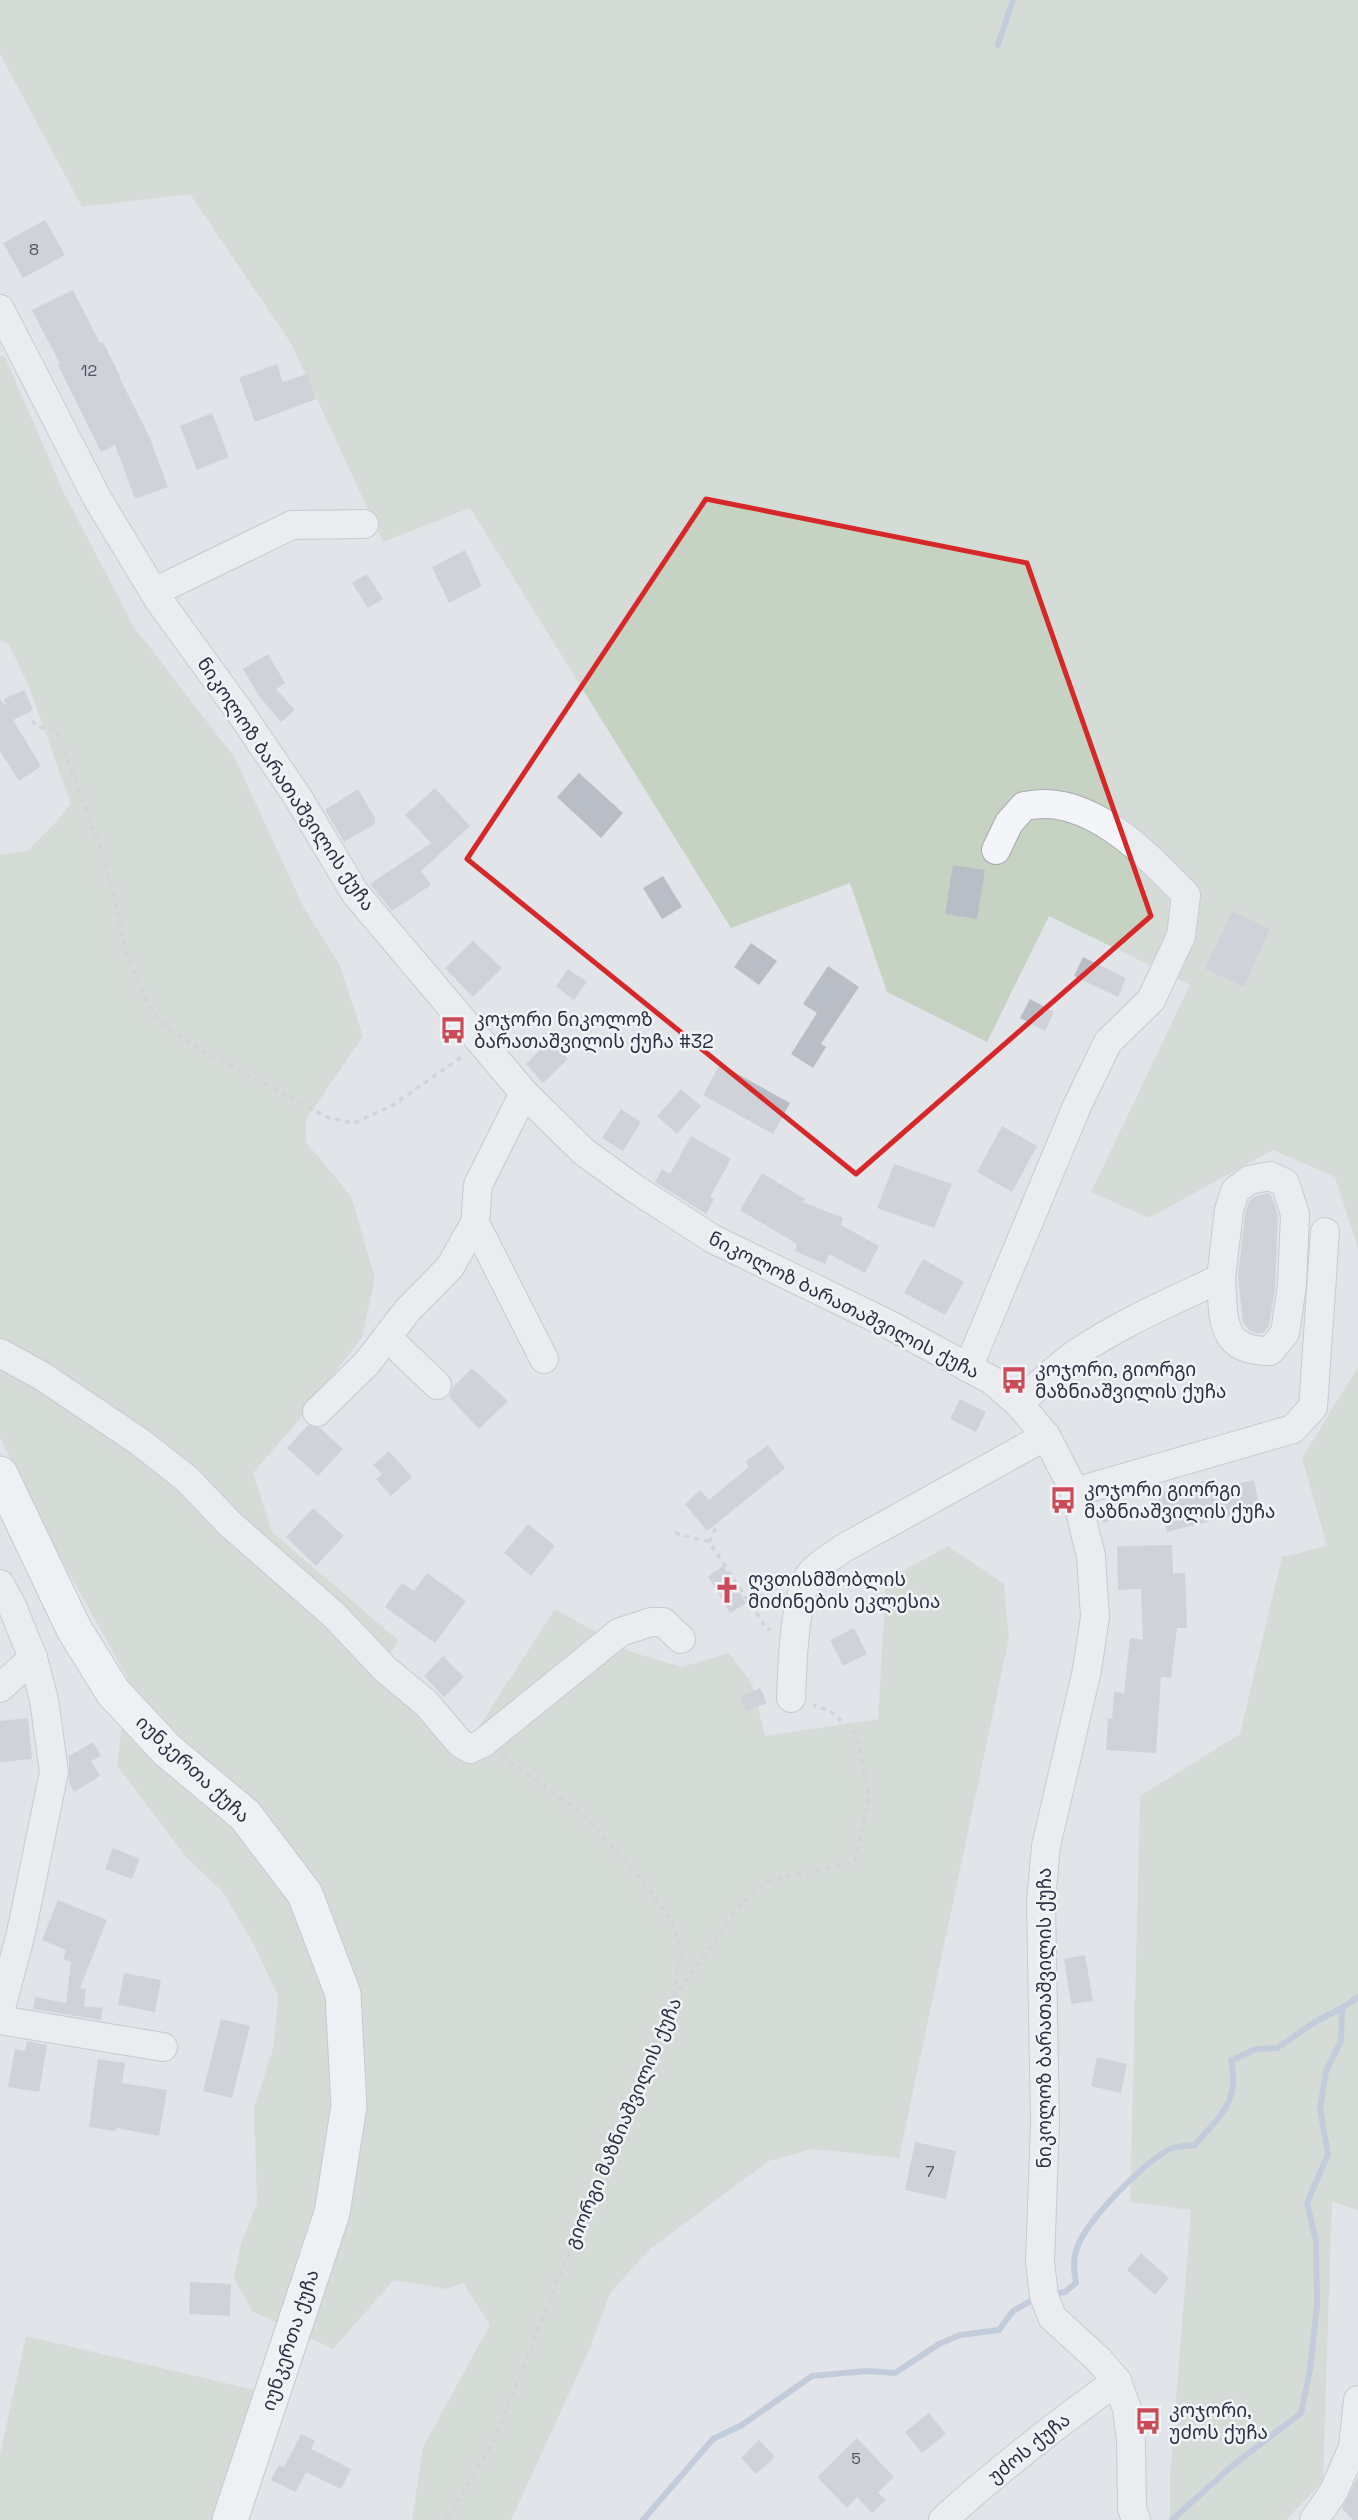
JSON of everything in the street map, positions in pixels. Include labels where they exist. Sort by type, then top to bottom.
[{"type":"main road","name":"იუნკერთა ქუჩა","points":[[0,1474],[74,1629],[113,1692],[167,1749],[245,1815],[305,1894],[343,1994],[349,2106],[332,2213],[230,2520]]},
{"type":"street","name":"ნიკოლოზ ბარათაშვილის ქუჩა","points":[[0,309],[97,498],[154,592],[297,796],[355,892],[524,1093],[584,1152],[713,1239],[890,1325],[993,1381],[1019,1404],[1046,1437],[1075,1492],[1091,1556],[1095,1617],[1087,1670],[1048,1833],[1041,1900],[1045,2122],[1040,2262],[1044,2295],[1052,2317],[1098,2358],[1117,2381],[1127,2409],[1132,2440],[1132,2508],[1136,2520]]},
{"type":"street","points":[[154,592],[292,525],[364,524]]},
{"type":"street","points":[[968,1368],[1077,1106],[1108,1042],[1151,1000],[1181,936],[1186,895],[1146,853],[1087,814],[1048,804],[1024,806],[1009,823],[996,850]]},
{"type":"street","points":[[317,1412],[367,1363],[407,1311],[450,1267],[475,1223],[478,1185],[524,1093]]},
{"type":"street","points":[[1270,1176],[1284,1183],[1295,1214],[1292,1285],[1285,1333],[1270,1351],[1252,1351],[1233,1342],[1224,1323],[1221,1278],[1229,1210],[1235,1191],[1249,1180],[1270,1176]]},
{"type":"street","points":[[475,1223],[544,1359]]},
{"type":"street","points":[[1075,1492],[1293,1429],[1313,1407],[1325,1232]]},
{"type":"street","points":[[1019,1404],[1076,1354],[1141,1317],[1221,1278]]},
{"type":"street","points":[[387,1337],[438,1385]]},
{"type":"street","points":[[0,1353],[42,1376],[141,1442],[187,1479],[230,1524],[334,1615],[387,1670],[426,1703],[460,1743],[470,1749],[483,1743],[620,1632],[651,1622],[663,1622],[681,1639]]},
{"type":"street","points":[[791,1698],[794,1643],[803,1587],[811,1573],[842,1549],[1046,1437]]},
{"type":"street","points":[[0,1584],[12,1605],[33,1658],[44,1700],[54,1772],[22,1933],[0,2012]]},
{"type":"street","points":[[0,1688],[33,1658]]},
{"type":"street","points":[[0,2020],[163,2047]]},
{"type":"street","name":"უძოს ქუჩა","points":[[943,2520],[1054,2427],[1117,2381]]},
{"type":"street","points":[[1314,2520],[1334,2491],[1353,2447],[1358,2400]]},
{"type":"path","points":[[32,721],[37,727],[56,729],[107,867],[127,955],[146,1000],[164,1026],[211,1055],[329,1118],[354,1123],[393,1105],[482,1042]]},
{"type":"path","points":[[709,1542],[718,1523]]},
{"type":"path","points":[[675,1533],[709,1542]]},
{"type":"path","points":[[709,1542],[767,1629],[773,1629]]},
{"type":"path","points":[[750,1602],[784,1583],[803,1587]]},
{"type":"path","name":"გიორგი მაზნიაშვილის ქუჩა","points":[[447,2520],[494,2440],[673,1999],[740,1905],[768,1881],[854,1862],[869,1799],[857,1735],[830,1711],[791,1698]]},
{"type":"path","points":[[483,1743],[583,1814],[646,1884],[674,1927],[681,1949],[673,1999]]},
{"type":"highlighted area","points":[[706,499],[1027,563],[1151,916],[856,1174],[467,859]]},
{"type":"green space","points":[[0,0],[1358,0],[1358,1248],[1335,1177],[1273,1150],[1149,1218],[1091,1192],[1190,985],[1049,916],[987,1042],[887,992],[850,883],[731,928],[470,508],[383,542],[292,345],[190,194],[82,207],[0,54]]},
{"type":"green space","points":[[0,355],[5,357],[62,489],[134,627],[235,758],[302,904],[340,966],[363,1036],[306,1120],[306,1142],[351,1196],[375,1278],[362,1337],[299,1420],[253,1473],[272,1532],[399,1641],[377,1669],[469,1742],[555,1609],[631,1652],[682,1667],[729,1653],[752,1683],[765,1736],[878,1719],[886,1580],[948,1546],[1004,1584],[1009,1638],[899,2158],[812,2149],[769,2161],[651,2248],[610,2293],[590,2348],[511,2520],[412,2520],[423,2447],[490,2325],[463,2283],[447,2289],[394,2280],[333,2349],[252,2311],[234,2278],[241,2243],[257,2203],[254,2107],[273,2049],[278,1996],[253,1943],[222,1891],[187,1858],[117,1766],[127,1677],[50,1539],[0,1437],[0,855],[27,851],[71,804],[29,687],[9,645],[0,640]]},
{"type":"green space","points":[[1358,1367],[1358,2210],[1332,2202],[1323,2481],[1286,2520],[1170,2520],[1170,2476],[1191,2210],[1130,2202],[1140,1796],[1240,1734],[1282,1557],[1327,1546],[1302,1458]]},
{"type":"green space","points":[[26,2336],[255,2390],[212,2520],[0,2520],[0,2454]]},
{"type":"building","points":[[45,220],[65,255],[23,278],[3,243]]},
{"type":"building","points":[[73,290],[100,343],[103,342],[150,438],[168,487],[135,499],[115,445],[101,452],[58,365],[60,364],[32,310]]},
{"type":"building","points":[[277,364],[283,382],[307,374],[316,399],[255,422],[239,378]]},
{"type":"building","points":[[212,413],[229,457],[197,470],[180,426]]},
{"type":"building","points":[[465,550],[482,586],[449,603],[432,567]]},
{"type":"building","points":[[367,574],[383,599],[368,608],[352,583]]},
{"type":"building","points":[[268,654],[285,683],[276,689],[295,710],[281,722],[259,696],[243,669]]},
{"type":"building","points":[[24,690],[33,710],[13,720],[41,766],[19,781],[0,751],[0,699],[4,705],[4,699]]},
{"type":"building","points":[[579,773],[623,813],[601,838],[557,797]]},
{"type":"building","points":[[435,788],[470,826],[421,871],[431,885],[392,911],[370,884],[431,843],[405,815]]},
{"type":"building","points":[[358,789],[375,818],[375,824],[344,842],[325,810]]},
{"type":"building","points":[[953,865],[985,870],[977,919],[945,914]]},
{"type":"building","points":[[663,876],[682,907],[662,919],[643,888]]},
{"type":"building","points":[[1232,911],[1270,929],[1244,987],[1205,969]]},
{"type":"building","points":[[473,941],[502,968],[473,997],[445,968]]},
{"type":"building","points":[[751,943],[777,961],[759,985],[734,967]]},
{"type":"building","points":[[1083,957],[1126,978],[1118,997],[1074,976]]},
{"type":"building","points":[[828,966],[859,987],[821,1044],[826,1047],[813,1068],[791,1054],[817,1013],[803,1004]]},
{"type":"building","points":[[568,969],[587,982],[574,1000],[556,986]]},
{"type":"building","points":[[1030,999],[1054,1012],[1045,1031],[1020,1018]]},
{"type":"building","points":[[550,1040],[568,1059],[543,1083],[526,1064]]},
{"type":"building","points":[[720,1064],[790,1103],[773,1134],[703,1095]]},
{"type":"building","points":[[681,1089],[701,1106],[677,1134],[657,1116]]},
{"type":"building","points":[[621,1109],[641,1122],[623,1151],[602,1138]]},
{"type":"building","points":[[1002,1126],[1037,1146],[1012,1192],[977,1172]]},
{"type":"building","points":[[691,1136],[731,1159],[710,1197],[714,1199],[706,1214],[655,1182],[662,1169],[670,1174]]},
{"type":"building","points":[[894,1164],[952,1184],[934,1228],[877,1208]]},
{"type":"building","points":[[762,1173],[805,1199],[803,1202],[843,1218],[841,1225],[879,1246],[865,1273],[829,1254],[825,1264],[795,1251],[797,1244],[740,1210]]},
{"type":"building","points":[[1268,1193],[1278,1215],[1275,1288],[1269,1326],[1263,1333],[1256,1333],[1243,1323],[1238,1276],[1249,1201]]},
{"type":"building","points":[[923,1259],[964,1282],[945,1315],[904,1293]]},
{"type":"building","points":[[472,1368],[508,1401],[479,1429],[449,1397],[453,1387]]},
{"type":"building","points":[[960,1399],[986,1412],[976,1432],[950,1419]]},
{"type":"building","points":[[308,1425],[320,1428],[343,1449],[318,1476],[287,1448]]},
{"type":"building","points":[[768,1445],[785,1468],[707,1531],[685,1504],[700,1490],[709,1500],[749,1467],[745,1462]]},
{"type":"building","points":[[389,1451],[412,1477],[391,1496],[376,1479],[382,1474],[373,1465]]},
{"type":"building","points":[[1212,1479],[1215,1489],[1254,1480],[1261,1512],[1239,1517],[1238,1514],[1167,1532],[1157,1493]]},
{"type":"building","points":[[1115,1502],[1119,1518],[1103,1523],[1099,1506]]},
{"type":"building","points":[[313,1508],[344,1536],[316,1566],[286,1537]]},
{"type":"building","points":[[528,1524],[555,1546],[531,1576],[504,1553]]},
{"type":"building","points":[[1172,1545],[1173,1574],[1185,1573],[1187,1628],[1177,1628],[1171,1678],[1161,1677],[1156,1753],[1106,1750],[1108,1718],[1112,1719],[1114,1692],[1124,1693],[1130,1638],[1143,1640],[1141,1589],[1118,1590],[1117,1546]]},
{"type":"building","name":"ღვთისმშობლის მიძინების ეკლესია","points":[[723,1566],[746,1603],[730,1613],[708,1576]]},
{"type":"building","points":[[427,1573],[466,1601],[435,1643],[385,1607],[402,1583],[414,1591]]},
{"type":"building","points":[[854,1628],[867,1654],[843,1666],[830,1640]]},
{"type":"building","points":[[443,1656],[464,1677],[444,1697],[424,1676]]},
{"type":"building","points":[[760,1688],[767,1703],[746,1712],[740,1697]]},
{"type":"building","points":[[28,1718],[32,1759],[0,1762],[0,1721]]},
{"type":"building","points":[[93,1742],[101,1756],[91,1761],[100,1776],[74,1792],[69,1782],[69,1756]]},
{"type":"building","points":[[113,1848],[140,1859],[132,1879],[105,1869]]},
{"type":"building","points":[[58,1900],[107,1920],[80,1988],[86,1989],[84,2006],[103,2008],[101,2020],[33,2009],[35,1997],[66,2003],[71,1962],[63,1959],[66,1950],[42,1940]]},
{"type":"building","points":[[1085,1955],[1093,2001],[1071,2004],[1064,1959]]},
{"type":"building","points":[[124,1973],[161,1980],[155,2012],[118,2005]]},
{"type":"building","points":[[221,2019],[250,2026],[232,2098],[203,2091]]},
{"type":"building","points":[[27,2041],[47,2045],[39,2092],[8,2087],[15,2049],[25,2051]]},
{"type":"building","points":[[1097,2057],[1127,2064],[1121,2093],[1091,2086]]},
{"type":"building","points":[[98,2059],[125,2063],[122,2083],[167,2090],[159,2136],[116,2128],[115,2131],[89,2127]]},
{"type":"building","points":[[915,2142],[956,2151],[946,2199],[905,2190]]},
{"type":"building","points":[[1141,2253],[1169,2278],[1155,2295],[1127,2270]]},
{"type":"building","points":[[190,2282],[231,2284],[230,2316],[189,2314]]},
{"type":"building","points":[[929,2413],[946,2434],[922,2453],[905,2432]]},
{"type":"building","points":[[301,2434],[315,2441],[311,2449],[351,2469],[341,2489],[306,2472],[296,2492],[271,2480],[279,2465],[284,2467]]},
{"type":"building","points":[[857,2438],[894,2477],[878,2493],[886,2500],[872,2513],[857,2497],[847,2508],[817,2477]]},
{"type":"building","points":[[759,2440],[775,2457],[756,2474],[741,2458]]},
{"type":"building","points":[[1358,2477],[1358,2520],[1353,2520],[1342,2508]]},
{"type":"waterway","points":[[998,45],[1013,0]]},
{"type":"waterway","points":[[1050,2295],[1065,2292],[1076,2283],[1074,2259],[1081,2239],[1115,2195],[1168,2150],[1195,2145],[1219,2117],[1233,2088],[1231,2061],[1255,2049],[1277,2048],[1358,1997]]},
{"type":"waterway","points":[[1172,2520],[1232,2466],[1301,2413],[1310,2370],[1317,2305],[1316,2241],[1307,2203],[1328,2154],[1320,2109],[1326,2071],[1341,2041],[1342,2008]]},
{"type":"waterway","points":[[643,2520],[713,2439],[742,2425],[812,2376],[866,2371],[895,2373],[939,2344],[960,2335],[999,2330],[1013,2311],[1036,2298]]},
{"type":"place","name":"კოჯორი ნიკოლოზ ბარათაშვილის ქუჩა #32","points":[[453,1030]]},
{"type":"place","name":"კოჯორი, გიორგი მაზნიაშვილის ქუჩა","points":[[1014,1380]]},
{"type":"place","name":"კოჯორი გიორგი მაზნიაშვილის ქუჩა","points":[[1063,1500]]},
{"type":"place","name":"ღვთისმშობლის მიძინების ეკლესია","points":[[727,1590]]},
{"type":"place","name":"კოჯორი, უძოს ქუჩა","points":[[1148,2421]]}]
